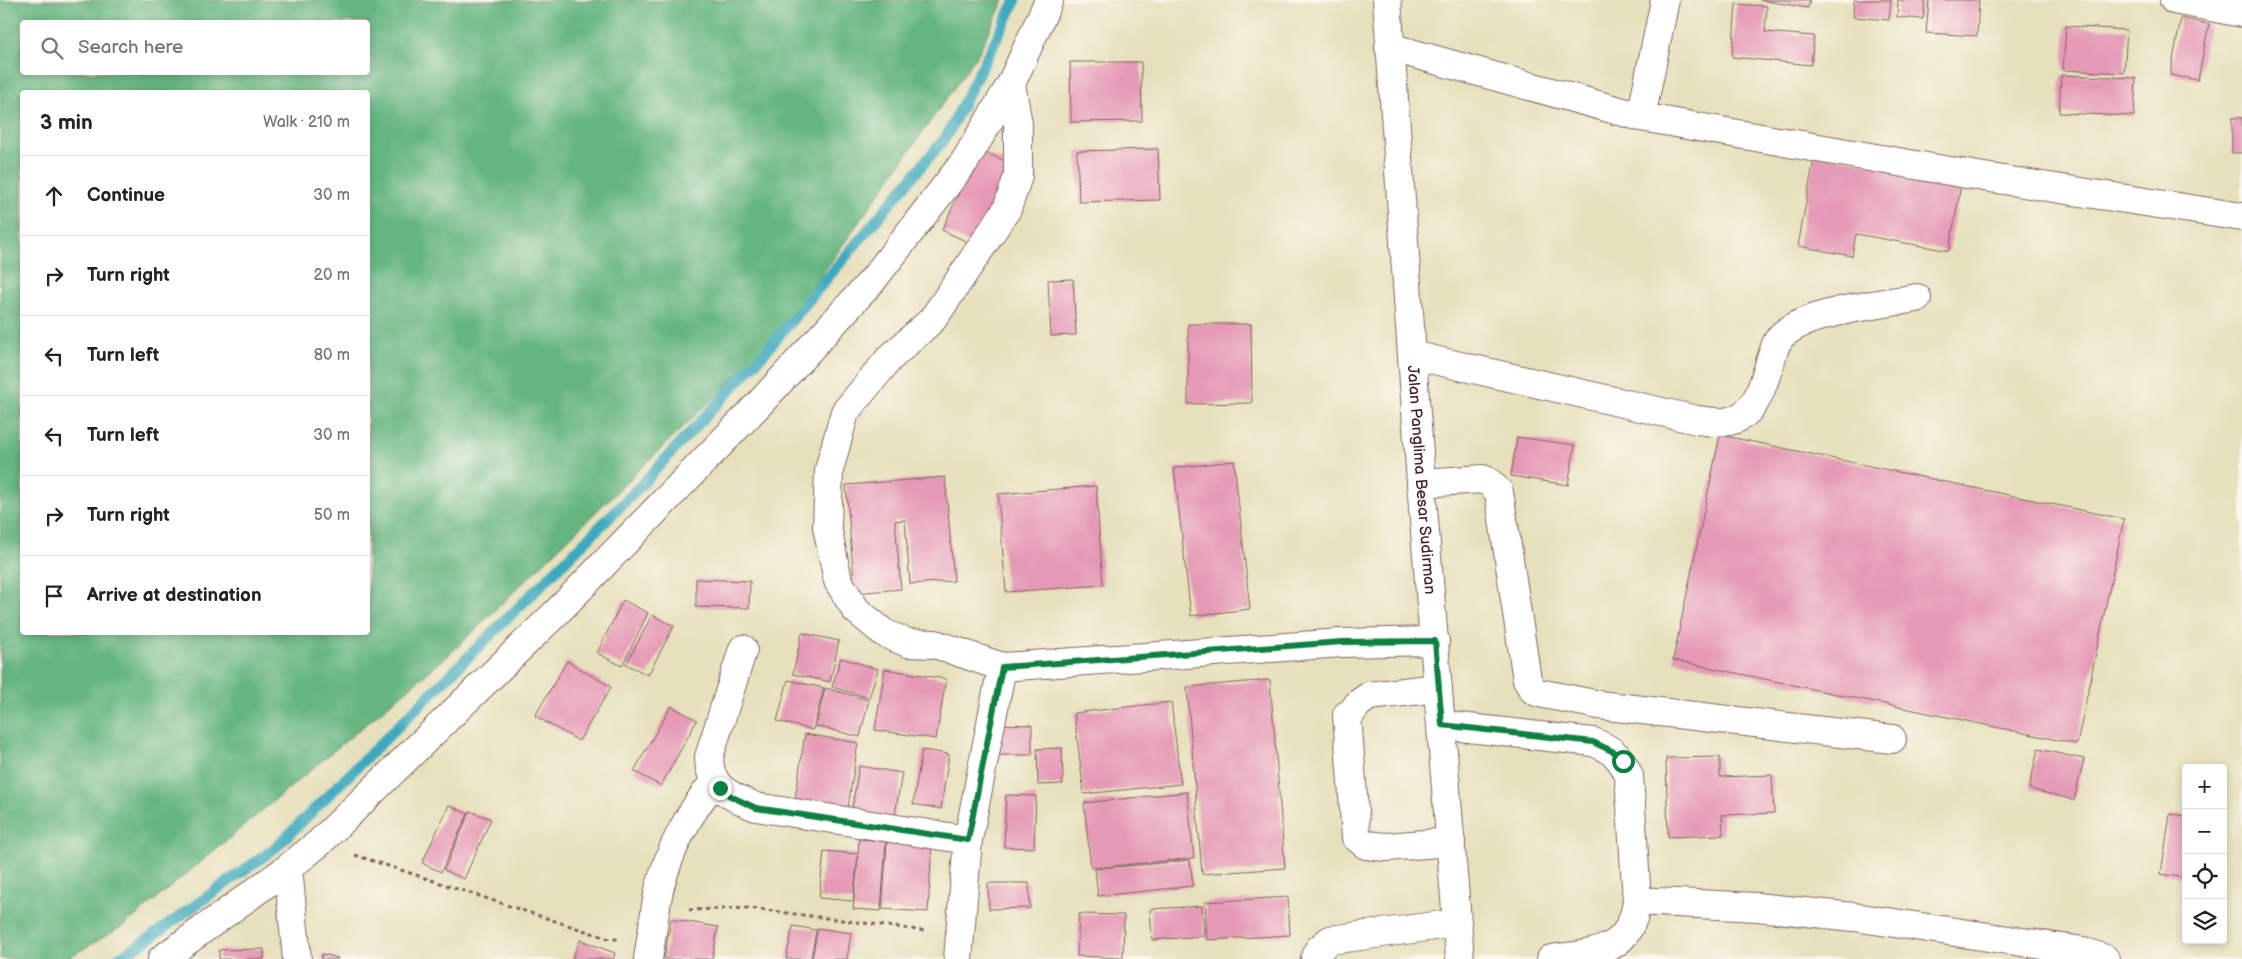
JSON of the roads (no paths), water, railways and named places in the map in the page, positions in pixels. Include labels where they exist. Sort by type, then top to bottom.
[{"type":"street","points":[[162,959],[319,844],[559,610],[753,410],[859,295],[965,161],[1010,84],[1049,0]]},
{"type":"street","name":"Jalan Panglima Besar Sudirman","points":[[1387,0],[1421,483],[1460,959]]},
{"type":"street","points":[[1640,117],[1664,0]]},
{"type":"street","points":[[2174,0],[2242,13]]},
{"type":"street","points":[[1389,47],[1640,117],[1984,177],[2242,217]]},
{"type":"street","points":[[1010,84],[1018,124],[1018,176],[1007,209],[932,319],[889,359],[845,412],[829,470],[827,527],[838,580],[856,610],[884,633],[908,642],[935,644],[1002,667],[1342,642],[1435,641]]},
{"type":"street","points":[[1412,355],[1697,420],[1724,422],[1740,418],[1751,409],[1758,398],[1777,341],[1791,328],[1819,316],[1917,298]]},
{"type":"street","points":[[1421,483],[1483,480],[1490,482],[1499,492],[1526,674],[1534,690],[1539,693],[1599,705],[1892,739]]},
{"type":"street","points":[[742,649],[709,757],[709,767],[715,781],[730,796],[756,808],[968,840]]},
{"type":"street","points":[[958,959],[968,840],[1002,667]]},
{"type":"street","points":[[1438,688],[1369,696],[1358,704],[1350,715],[1347,715],[1356,837],[1366,845],[1386,846],[1450,842]]},
{"type":"street","points":[[1442,725],[1593,742],[1614,752],[1623,761],[1629,776],[1638,901],[1635,919],[1620,940],[1604,950],[1550,959]]},
{"type":"street","points":[[648,959],[659,891],[666,866],[692,812],[715,781]]},
{"type":"street","points":[[288,868],[297,959]]},
{"type":"street","points":[[1638,901],[1757,907],[1854,917],[2083,951],[2105,959]]},
{"type":"street","points":[[1315,959],[1319,949],[1330,940],[1457,924]]},
{"type":"waterway","points":[[117,959],[147,940],[275,848],[625,502],[761,357],[946,137],[1016,0]]}]
